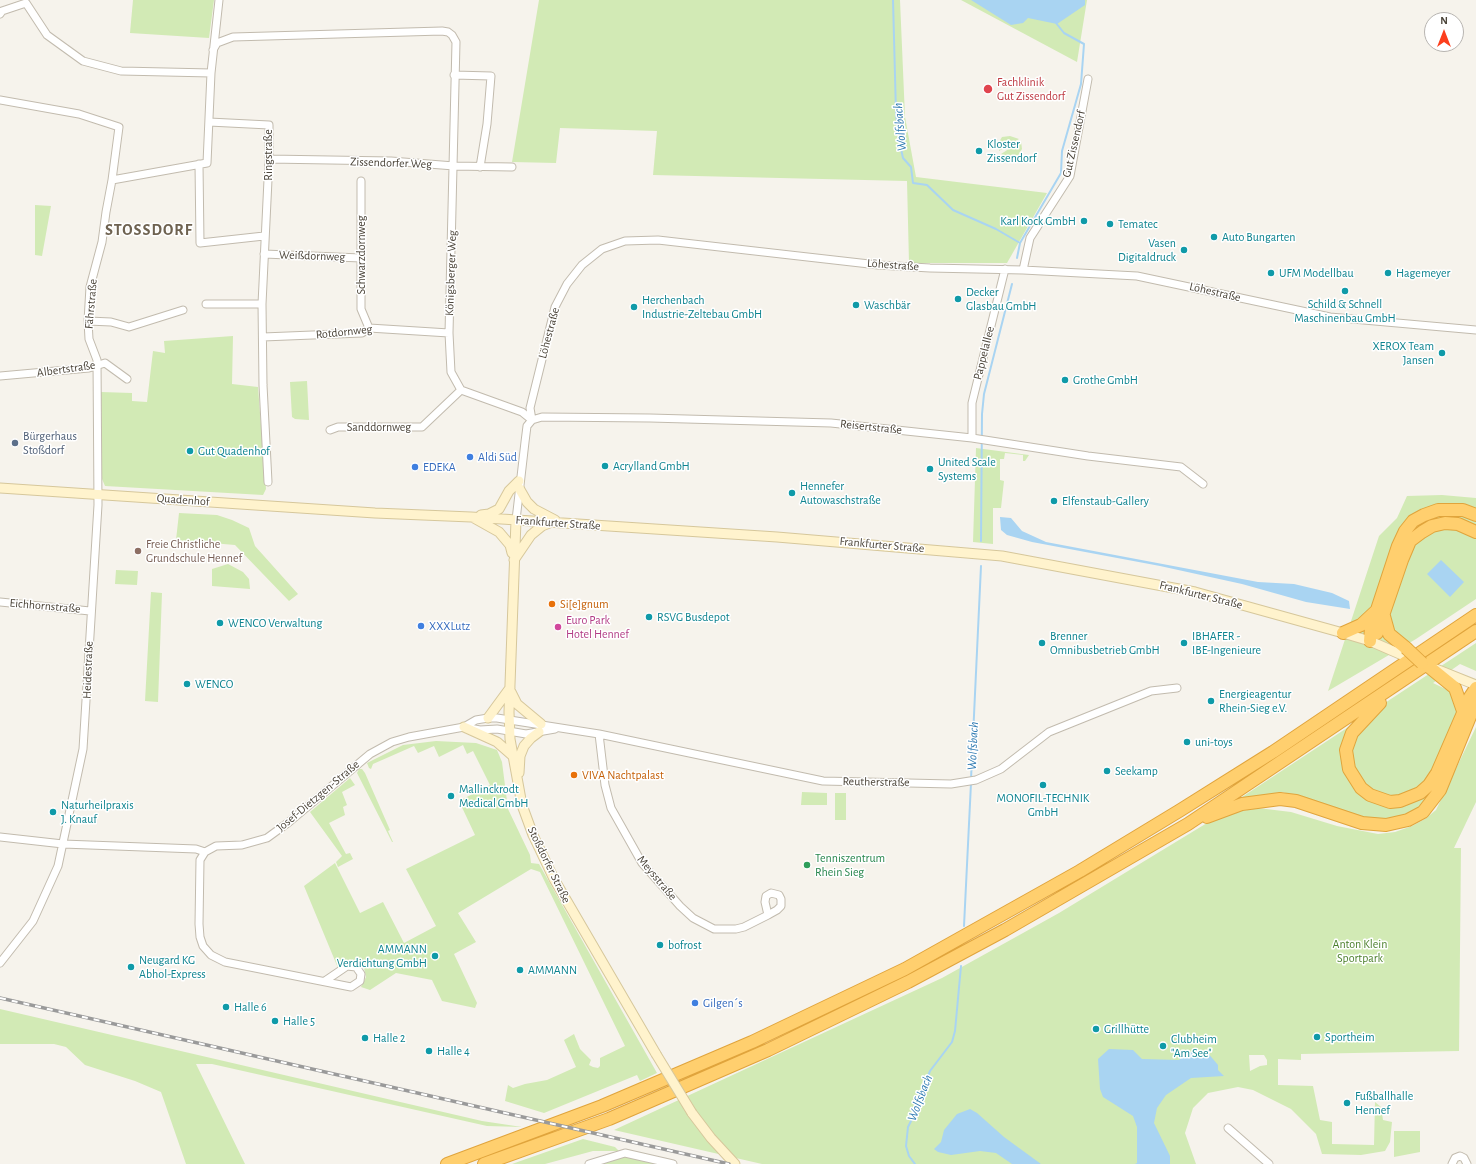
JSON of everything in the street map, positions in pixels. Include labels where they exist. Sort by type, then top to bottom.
[{"type":"highway","points":[[1464,711],[1455,688],[1440,672],[1402,650],[1389,634],[1380,613],[1398,546],[1405,531],[1413,521],[1424,514],[1438,510],[1463,510],[1476,514]]},
{"type":"highway","points":[[1370,642],[1371,628],[1380,613],[1410,541],[1432,526],[1445,523],[1458,524],[1476,532]]},
{"type":"highway","points":[[1422,662],[1476,605]]},
{"type":"highway","points":[[1343,633],[1361,625],[1380,613]]},
{"type":"highway","points":[[447,1164],[567,1120],[680,1073],[752,1042],[905,969],[1080,871],[1422,662],[1476,615]]},
{"type":"highway","points":[[484,1164],[610,1119],[775,1047],[915,978],[1005,930],[1188,824],[1476,631]]},
{"type":"highway","points":[[1412,674],[1372,710],[1352,733],[1346,750],[1349,769],[1361,788],[1370,795],[1390,802],[1400,801],[1420,793],[1429,785],[1437,773],[1476,687]]},
{"type":"highway","points":[[1188,824],[1242,804],[1280,799],[1296,801],[1362,823],[1386,825],[1408,820],[1423,812],[1440,790],[1466,730],[1476,702]]},
{"type":"highway","points":[[1466,730],[1476,716]]},
{"type":"main road","points":[[471,517],[489,514],[499,509],[509,491],[519,485],[527,502],[534,509],[556,522]]},
{"type":"main road","points":[[0,488],[97,494]]},
{"type":"main road","name":"Quadenhof","points":[[97,494],[269,506]]},
{"type":"main road","name":"Frankfurter Straße","points":[[269,506],[556,522],[815,540],[1002,556],[1196,592],[1402,650]]},
{"type":"main road","points":[[471,517],[499,532],[510,545],[514,560]]},
{"type":"main road","name":"Stoßdorfer Straße","points":[[516,520],[510,730],[518,786],[533,835],[551,874],[692,1113],[735,1164]]},
{"type":"main road","points":[[514,560],[531,535],[542,526],[556,522]]},
{"type":"main road","points":[[1440,672],[1476,687]]},
{"type":"main road","points":[[488,718],[510,688]]},
{"type":"main road","points":[[510,688],[517,704],[540,728],[531,738],[520,756],[518,786]]},
{"type":"main road","points":[[464,727],[498,742],[513,756]]},
{"type":"street","points":[[112,180],[207,163],[211,73],[219,0]]},
{"type":"street","points":[[0,14],[2,11],[25,2],[47,35],[83,61],[121,71],[211,73]]},
{"type":"street","name":"Königsberger Weg","points":[[213,50],[217,43],[233,37],[442,31],[448,32],[456,42],[454,75],[454,166],[449,333],[451,372],[460,390]]},
{"type":"street","points":[[454,75],[491,76],[488,124],[480,167]]},
{"type":"street","name":"Gut Zissendorf","points":[[1023,270],[1030,238],[1070,176],[1088,79]]},
{"type":"street","name":"Fährstraße","points":[[0,100],[79,114],[119,127],[102,242],[90,287],[88,339],[98,365],[97,494]]},
{"type":"street","name":"Ringstraße","points":[[209,122],[269,125],[269,158],[264,236],[262,304],[268,482]]},
{"type":"street","name":"Zissendorfer Weg","points":[[269,158],[391,161],[454,166],[512,167]]},
{"type":"street","points":[[199,164],[200,243],[264,236]]},
{"type":"street","name":"Schwarzdornweg","points":[[361,181],[361,309],[369,328]]},
{"type":"street","name":"Löhestraße","points":[[516,520],[519,485],[528,426],[532,420],[530,408],[555,307],[567,284],[582,265],[602,249],[625,241],[658,240],[878,265],[1005,269],[1137,276],[1330,318],[1476,330]]},
{"type":"street","name":"Weißdornweg","points":[[264,254],[361,258]]},
{"type":"street","name":"Pappelallee","points":[[975,438],[972,403],[1005,269]]},
{"type":"street","points":[[206,304],[262,304]]},
{"type":"street","points":[[88,321],[111,322],[129,326],[183,310]]},
{"type":"street","name":"Rotdornweg","points":[[263,337],[362,333],[369,328],[449,333]]},
{"type":"street","name":"Albertstraße","points":[[0,376],[89,368],[105,363],[128,379]]},
{"type":"street","points":[[460,390],[522,412],[532,420]]},
{"type":"street","name":"Sanddornweg","points":[[330,430],[338,427],[422,427],[460,390]]},
{"type":"street","name":"Reisertstraße","points":[[532,420],[542,417],[625,417],[831,423],[975,438],[1088,456],[1181,467],[1203,484]]},
{"type":"street","name":"Heidestraße","points":[[0,962],[33,921],[58,866],[83,749],[90,611],[98,521],[97,494]]},
{"type":"street","name":"Eichhornstraße","points":[[0,602],[90,611]]},
{"type":"street","name":"Reutherstraße","points":[[488,718],[510,720],[540,728],[599,734],[823,781],[951,784],[976,780],[1001,769],[1049,732],[1151,691],[1177,688]]},
{"type":"street","points":[[464,727],[476,720],[488,718]]},
{"type":"street","name":"Josef-Dietzgen-Straße","points":[[205,852],[216,846],[242,845],[267,838],[289,822],[370,754],[392,742],[409,737],[464,727],[480,730],[497,728],[510,730]]},
{"type":"street","name":"Reutherstraße","points":[[510,730],[526,734],[540,728]]},
{"type":"street","name":"Meysstraße","points":[[599,734],[605,784],[611,808],[642,863],[680,906],[693,918],[714,929],[723,930],[744,927],[768,915]]},
{"type":"street","points":[[0,837],[63,844],[196,849],[205,852],[200,860],[199,924],[200,937],[203,946],[211,955],[225,962],[351,987],[360,981],[361,974],[356,967],[347,966],[325,981]]},
{"type":"street","points":[[1228,1128],[1269,1164]]},
{"type":"street","points":[[589,1164],[625,1153],[673,1164]]},
{"type":"street","points":[[1452,1164],[1455,1158],[1460,1155],[1466,1160],[1467,1164]]},
{"type":"green space","points":[[133,0],[214,0],[209,38],[130,33]]},
{"type":"green space","points":[[539,0],[900,0],[905,117],[916,177],[1047,193],[1007,263],[909,263],[907,181],[653,175],[657,131],[560,128],[556,163],[512,162]]},
{"type":"green space","points":[[961,0],[1087,0],[1077,62]]},
{"type":"green space","points":[[1010,136],[1019,139],[999,151],[999,142],[1002,137]]},
{"type":"green space","points":[[1021,141],[1022,149],[1018,156],[1010,159],[1001,154]]},
{"type":"green space","points":[[35,205],[51,206],[42,256],[35,255]]},
{"type":"green space","points":[[233,336],[232,384],[258,387],[266,489],[263,495],[105,486],[102,479],[101,392],[132,393],[132,401],[147,402],[153,351],[165,353],[164,341]]},
{"type":"green space","points":[[307,381],[309,420],[295,419],[292,417],[290,382]]},
{"type":"green space","points":[[976,448],[1029,455],[1025,461],[1023,461],[1023,455],[1005,453],[1004,459],[1000,459],[1000,480],[1004,481],[1001,508],[993,508],[993,544],[973,542]]},
{"type":"green space","points":[[1442,495],[1476,498],[1476,599],[1416,639],[1328,691],[1379,536],[1397,518],[1407,496]]},
{"type":"green space","points":[[179,513],[217,515],[249,528],[255,546],[298,594],[289,601],[235,545],[176,540]]},
{"type":"green space","points":[[228,564],[243,572],[249,579],[250,589],[212,586],[212,569]]},
{"type":"green space","points":[[116,570],[138,571],[137,585],[115,584]]},
{"type":"green space","points":[[151,592],[162,593],[158,702],[145,701]]},
{"type":"green space","points":[[1476,643],[1476,671],[1460,664],[1433,683],[1454,693],[1457,713],[1444,747],[1425,784],[1403,805],[1442,771],[1430,798],[1417,810],[1403,817],[1386,820],[1367,820],[1329,805],[1282,792],[1239,799]]},
{"type":"green space","name":"Anton Klein Sportpark","points":[[1476,727],[1476,802],[1454,848],[1461,848],[1459,1051],[1301,1054],[1301,1060],[1278,1059],[1278,1085],[1313,1086],[1320,1120],[1332,1122],[1332,1144],[1374,1145],[1375,1102],[1381,1107],[1383,1120],[1392,1122],[1390,1142],[1385,1151],[1361,1155],[1322,1154],[1316,1134],[1291,1109],[1253,1090],[1238,1087],[1208,1093],[1193,1108],[1185,1133],[1196,1164],[762,1164],[614,1130],[942,978],[1059,913],[1207,823],[1231,813],[1258,808],[1291,812],[1337,826],[1378,834],[1395,832],[1412,826],[1425,819],[1436,810]],"holes":[[[1249,1055],[1264,1055],[1267,1060],[1267,1065],[1260,1066],[1250,1071]]]},
{"type":"green space","points":[[436,741],[476,743],[497,750],[502,762],[508,809],[530,855],[531,863],[539,864],[657,1073],[640,1081],[637,1075],[544,1113],[505,1101],[508,1085],[513,1088],[547,1080],[576,1067],[564,1040],[574,1034],[580,1049],[591,1060],[589,1065],[593,1067],[598,1068],[600,1066],[600,1058],[625,1046],[540,872],[531,869],[458,913],[476,942],[454,954],[477,1003],[475,1008],[442,1001],[432,980],[396,973],[370,990],[361,987],[366,977],[364,968],[358,963],[350,962],[338,968],[304,886],[335,863],[360,913],[383,902],[404,943],[436,926],[406,869],[475,835],[459,801],[490,785],[473,751],[467,754],[463,745],[439,757],[434,746],[418,753],[414,746],[373,764],[371,769],[367,763],[403,745]]},
{"type":"green space","points":[[359,769],[362,769],[365,773],[390,830],[388,831],[393,842],[357,773]]},
{"type":"green space","points":[[350,778],[355,785],[342,792],[347,805],[343,807],[345,815],[329,823],[346,854],[350,853],[353,859],[338,867],[336,862],[342,856],[310,812]]},
{"type":"green space","points":[[802,792],[827,793],[827,805],[801,805]]},
{"type":"green space","points":[[835,793],[846,793],[846,820],[835,820]]},
{"type":"green space","points":[[0,1009],[482,1121],[522,1127],[487,1126],[212,1064],[196,1064],[245,1164],[186,1164],[161,1092],[135,1081],[85,1065],[66,1047],[54,1044],[0,1044]]},
{"type":"green space","points":[[1394,1131],[1420,1131],[1420,1152],[1394,1157]]},
{"type":"green space","points":[[583,1139],[615,1147],[619,1151],[593,1151],[545,1164],[512,1164]]},
{"type":"green space","points":[[623,1156],[660,1164],[599,1164]]},
{"type":"water","points":[[971,0],[1085,0],[1085,5],[1057,24],[1028,18],[1023,23],[1011,25]]},
{"type":"water","points":[[1000,517],[1011,518],[1022,531],[1046,542],[1258,582],[1294,584],[1332,593],[1349,601],[1350,609],[1306,602],[1242,584],[1160,566],[1032,542],[1007,535],[1001,530]]},
{"type":"water","points":[[1441,560],[1464,582],[1450,597],[1427,574]]},
{"type":"water","points":[[1109,1049],[1133,1050],[1142,1059],[1179,1060],[1187,1052],[1207,1052],[1218,1065],[1218,1070],[1224,1076],[1191,1078],[1166,1095],[1157,1108],[1154,1123],[1170,1156],[1170,1164],[1135,1164],[1137,1163],[1137,1127],[1133,1116],[1103,1097],[1100,1089],[1098,1059]]},
{"type":"water","points":[[970,1109],[977,1113],[1004,1137],[1041,1164],[1012,1164],[996,1153],[980,1151],[951,1155],[938,1152],[934,1149],[941,1142],[944,1130],[957,1114]]},
{"type":"waterway","name":"Wolfsbach","points":[[893,0],[896,113],[903,158],[911,167],[913,183],[927,185],[953,210],[996,229],[1020,243],[1017,258]]},
{"type":"waterway","points":[[1020,243],[1061,173],[1062,151],[1081,84],[1084,44],[1064,33],[1056,23]]},
{"type":"waterway","name":"Wolfsbach","points":[[981,541],[982,414],[984,394],[1012,284]]},
{"type":"waterway","name":"Wolfsbach","points":[[971,779],[981,566]]},
{"type":"waterway","name":"Wolfsbach","points":[[964,926],[971,783]]},
{"type":"waterway","name":"Wolfsbach","points":[[915,1164],[909,1156],[906,1146],[908,1127],[919,1105],[921,1093],[930,1071],[952,1042],[955,1031],[961,966]]},
{"type":"railway","points":[[0,998],[729,1164]]},
{"type":"place","name":"Fachklinik Gut Zissendorf","points":[[988,89]]},
{"type":"place","name":"Kloster Zissendorf","points":[[979,151]]},
{"type":"place","name":"Karl Kock GmbH","points":[[1084,221]]},
{"type":"place","name":"Tematec","points":[[1110,224]]},
{"type":"place","name":"Auto Bungarten","points":[[1214,237]]},
{"type":"place","name":"Vasen Digitaldruck","points":[[1184,250]]},
{"type":"place","name":"UFM Modellbau","points":[[1271,273]]},
{"type":"place","name":"Hagemeyer","points":[[1388,273]]},
{"type":"place","name":"Schild & Schnell Maschinenbau GmbH","points":[[1345,291]]},
{"type":"place","name":"Decker Glasbau GmbH","points":[[958,299]]},
{"type":"place","name":"Waschbär","points":[[856,305]]},
{"type":"place","name":"Herchenbach Industrie-Zeltebau GmbH","points":[[634,307]]},
{"type":"place","name":"XEROX Team Jansen","points":[[1442,353]]},
{"type":"place","name":"Grothe GmbH","points":[[1065,380]]},
{"type":"place","name":"Bürgerhaus Stoßdorf","points":[[15,443]]},
{"type":"place","name":"Gut Quadenhof","points":[[190,451]]},
{"type":"place","name":"Aldi Süd","points":[[470,457]]},
{"type":"place","name":"Acrylland GmbH","points":[[605,466]]},
{"type":"place","name":"EDEKA","points":[[415,467]]},
{"type":"place","name":"United Scale Systems","points":[[930,469]]},
{"type":"place","name":"Hennefer Autowaschstraße","points":[[792,493]]},
{"type":"place","name":"Elfenstaub-Gallery","points":[[1054,501]]},
{"type":"place","name":"Freie Christliche Grundschule Hennef","points":[[138,551]]},
{"type":"place","name":"Si[e]gnum","points":[[552,604]]},
{"type":"place","name":"RSVG Busdepot","points":[[649,617]]},
{"type":"place","name":"WENCO Verwaltung","points":[[220,623]]},
{"type":"place","name":"XXXLutz","points":[[421,626]]},
{"type":"place","name":"Euro Park Hotel Hennef","points":[[558,627]]},
{"type":"place","name":"Brenner Omnibusbetrieb GmbH","points":[[1042,643]]},
{"type":"place","name":"IBHAFER - IBE-Ingenieure","points":[[1184,643]]},
{"type":"place","name":"WENCO","points":[[187,684]]},
{"type":"place","name":"Energieagentur Rhein-Sieg e.V.","points":[[1211,701]]},
{"type":"place","name":"uni-toys","points":[[1187,742]]},
{"type":"place","name":"Seekamp","points":[[1107,771]]},
{"type":"place","name":"VIVA Nachtpalast","points":[[574,775]]},
{"type":"place","name":"MONOFIL-TECHNIK GmbH","points":[[1043,785]]},
{"type":"place","name":"Mallinckrodt Medical GmbH","points":[[451,796]]},
{"type":"place","name":"Naturheilpraxis J. Knauf","points":[[53,812]]},
{"type":"place","name":"Tenniszentrum Rhein Sieg","points":[[807,865]]},
{"type":"place","name":"bofrost","points":[[660,945]]},
{"type":"place","name":"AMMANN Verdichtung GmbH","points":[[435,956]]},
{"type":"place","name":"Neugard KG Abhol-Express","points":[[131,967]]},
{"type":"place","name":"AMMANN","points":[[520,970]]},
{"type":"place","name":"Gilgen´s","points":[[695,1003]]},
{"type":"place","name":"Halle 6","points":[[226,1007]]},
{"type":"place","name":"Halle 5","points":[[275,1021]]},
{"type":"place","name":"Grillhütte","points":[[1096,1029]]},
{"type":"place","name":"Sportheim","points":[[1317,1037]]},
{"type":"place","name":"Halle 2","points":[[365,1038]]},
{"type":"place","name":"Clubheim \"Am See\"","points":[[1163,1046]]},
{"type":"place","name":"Halle 4","points":[[429,1051]]},
{"type":"place","name":"Fußballhalle Hennef","points":[[1347,1103]]},
{"type":"district","name":"STOSSDORF","points":[[149,230]]}]
